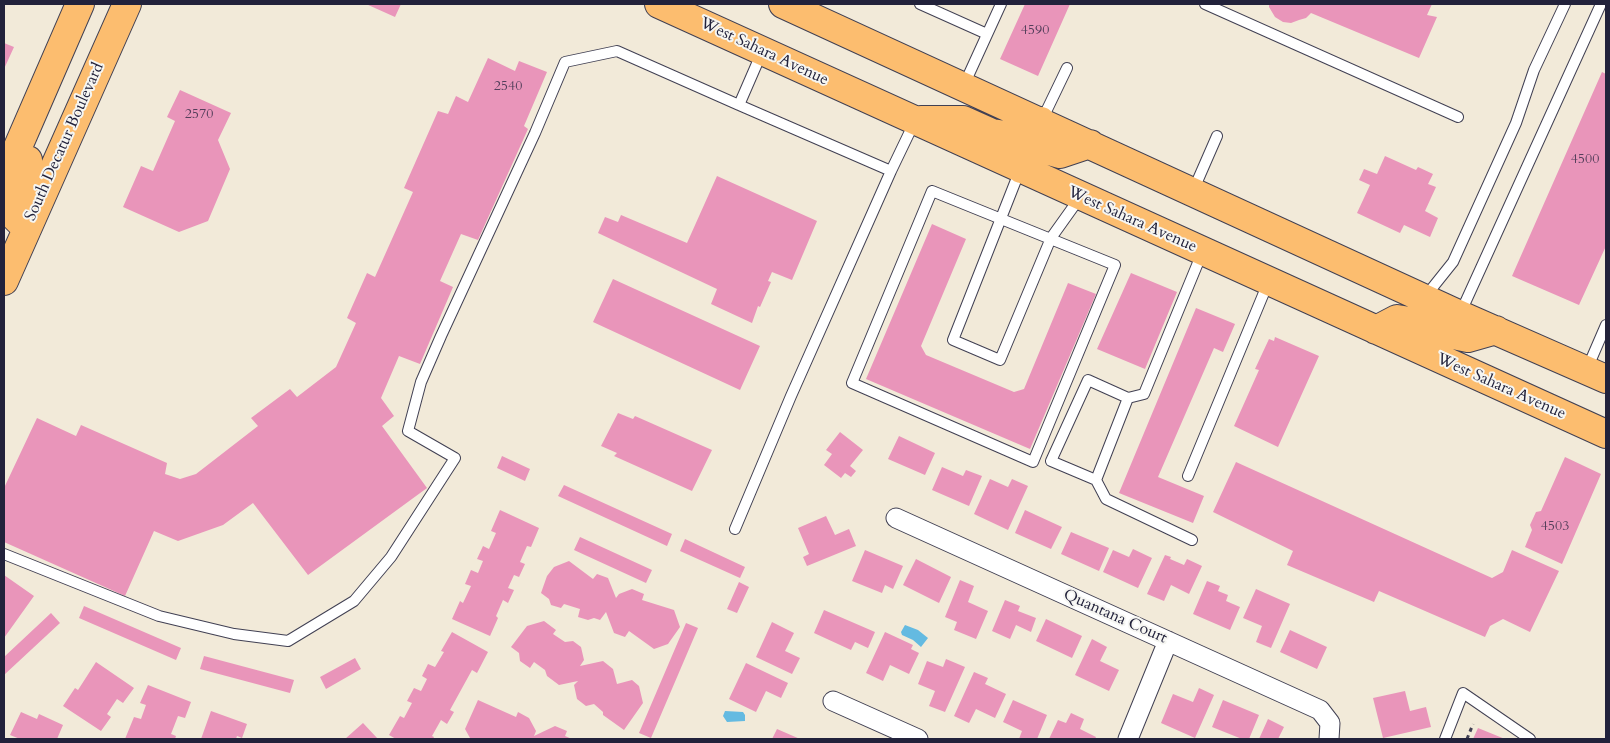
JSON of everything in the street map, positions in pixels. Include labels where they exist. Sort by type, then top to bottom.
[{"type":"main road","points":[[4,179],[80,4]]},
{"type":"main road","name":"South Decatur Boulevard","points":[[4,281],[127,4]]},
{"type":"main road","name":"West Sahara Avenue","points":[[659,4],[1606,434]]},
{"type":"main road","points":[[783,4],[963,85],[1460,315],[1596,375]]},
{"type":"main road","points":[[27,229],[14,216],[12,208],[41,116],[45,86]]},
{"type":"main road","points":[[915,121],[964,120],[992,133],[1019,137],[1030,133],[1041,121]]},
{"type":"main road","points":[[1021,169],[1031,151],[1046,150],[1060,154],[1090,144]]},
{"type":"main road","points":[[1376,330],[1397,319],[1428,324],[1460,315]]},
{"type":"main road","points":[[1427,354],[1440,336],[1454,335],[1468,338],[1496,330]]},
{"type":"street","name":"Quantana Court","points":[[896,518],[1320,710],[1330,731]]},
{"type":"street","points":[[1128,739],[1168,641]]},
{"type":"street","points":[[834,701],[918,739]]},
{"type":"lane","points":[[920,4],[987,34]]},
{"type":"lane","points":[[963,85],[1000,4]]},
{"type":"lane","points":[[1205,4],[1458,117]]},
{"type":"lane","points":[[1425,298],[1453,262],[1516,123],[1534,70],[1565,4]]},
{"type":"lane","points":[[1460,315],[1600,4]]},
{"type":"lane","points":[[4,554],[159,616],[234,634],[288,641],[354,601],[391,557],[455,458],[408,431],[421,382],[565,62],[617,51],[891,171]]},
{"type":"lane","points":[[739,105],[762,51]]},
{"type":"lane","points":[[1041,121],[1067,68]]},
{"type":"lane","points":[[735,529],[791,396],[915,121]]},
{"type":"lane","points":[[1193,191],[1217,136]]},
{"type":"lane","points":[[1021,169],[953,340],[1000,360],[1051,238],[1080,196]]},
{"type":"lane","points":[[932,191],[1000,219],[1115,265],[1033,462],[852,383],[932,191]]},
{"type":"lane","points":[[1192,540],[1106,498],[1096,480],[1051,461],[1088,380],[1128,398],[1144,394],[1202,252]]},
{"type":"lane","points":[[1188,476],[1269,282]]},
{"type":"lane","points":[[1596,375],[1606,325]]},
{"type":"lane","points":[[1096,480],[1128,398]]},
{"type":"lane","points":[[1445,739],[1463,693],[1530,739]]},
{"type":"path","points":[[1467,739],[1473,724]]},
{"type":"water","points":[[905,625],[918,630],[928,638],[921,647],[913,640],[902,635],[901,632]]},
{"type":"water","points":[[725,711],[743,712],[745,721],[727,722],[723,716]]},
{"type":"building","points":[[366,4],[401,4],[395,17]]},
{"type":"building","points":[[1025,4],[1070,4],[1038,76],[1000,59]]},
{"type":"building","points":[[1269,4],[1432,4],[1427,15],[1437,17],[1419,58],[1311,13],[1306,18],[1291,23],[1283,22],[1275,17]]},
{"type":"building","points":[[4,43],[14,47],[4,69]]},
{"type":"building","points":[[488,58],[515,71],[519,61],[547,72],[524,126],[528,129],[478,240],[461,234],[440,281],[453,287],[420,364],[399,356],[381,398],[394,416],[382,426],[427,488],[308,575],[253,503],[223,525],[178,541],[154,531],[125,596],[4,542],[4,488],[37,418],[76,436],[81,425],[167,463],[165,474],[180,479],[196,474],[258,426],[251,418],[290,389],[297,397],[336,367],[356,323],[347,318],[367,273],[375,277],[413,192],[404,188],[438,111],[448,114],[456,96],[468,102]]},
{"type":"building","points":[[1602,72],[1606,74],[1606,246],[1579,305],[1512,276]]},
{"type":"building","points":[[180,90],[231,113],[218,140],[230,169],[208,221],[179,232],[123,207],[141,166],[153,171],[175,121],[167,117]]},
{"type":"building","points":[[1385,156],[1416,170],[1418,167],[1433,174],[1428,184],[1436,187],[1425,211],[1438,218],[1430,237],[1404,225],[1400,233],[1357,213],[1370,185],[1359,180],[1364,169],[1377,174]]},
{"type":"building","points":[[717,176],[817,221],[792,280],[772,272],[768,281],[771,282],[760,307],[758,306],[752,323],[711,304],[717,289],[598,233],[605,217],[618,222],[621,215],[687,243]]},
{"type":"building","points":[[932,224],[966,239],[921,346],[926,355],[1014,392],[1024,389],[1068,283],[1096,294],[1030,449],[866,379]]},
{"type":"building","points":[[1131,273],[1177,292],[1145,369],[1097,349]]},
{"type":"building","points":[[613,279],[760,346],[740,390],[593,322]]},
{"type":"building","points":[[1196,308],[1235,324],[1223,352],[1214,348],[1158,477],[1204,496],[1193,523],[1119,493]]},
{"type":"building","points":[[1275,337],[1319,356],[1278,447],[1234,426],[1259,370],[1255,369],[1269,339],[1274,341]]},
{"type":"building","points":[[618,413],[633,419],[635,416],[712,450],[692,491],[614,456],[617,453],[601,446]]},
{"type":"building","points":[[840,432],[863,450],[850,466],[856,471],[851,477],[845,473],[841,478],[824,465],[832,454],[826,450]]},
{"type":"building","points":[[899,436],[935,453],[925,475],[888,459]]},
{"type":"building","points":[[502,456],[530,469],[525,481],[497,468]]},
{"type":"building","points":[[1565,457],[1601,474],[1562,564],[1525,547],[1532,530],[1530,525],[1536,512],[1541,511]]},
{"type":"building","points":[[1236,462],[1492,578],[1503,572],[1512,550],[1559,571],[1530,632],[1503,619],[1490,626],[1485,637],[1379,591],[1374,602],[1287,565],[1293,551],[1213,512]]},
{"type":"building","points":[[942,467],[963,476],[966,470],[982,476],[969,506],[932,490]]},
{"type":"building","points":[[990,479],[1008,487],[1012,479],[1028,486],[1008,530],[974,514]]},
{"type":"building","points":[[564,485],[672,534],[667,546],[558,496]]},
{"type":"building","points":[[500,510],[539,528],[531,547],[527,546],[520,562],[525,564],[519,577],[514,575],[508,588],[514,590],[508,603],[503,600],[490,636],[452,619],[460,601],[463,603],[471,586],[465,584],[471,570],[478,573],[483,561],[477,559],[483,546],[489,549],[496,533],[491,531]]},
{"type":"building","points":[[1025,510],[1062,527],[1051,549],[1015,533]]},
{"type":"building","points":[[826,516],[835,535],[849,529],[856,546],[807,566],[803,557],[809,554],[798,528]]},
{"type":"building","points":[[1071,532],[1109,548],[1099,571],[1061,554]]},
{"type":"building","points":[[580,537],[652,570],[646,583],[574,550]]},
{"type":"building","points":[[685,539],[745,567],[740,578],[680,551]]},
{"type":"building","points":[[1133,549],[1152,558],[1138,588],[1103,572],[1113,550],[1129,557]]},
{"type":"building","points":[[865,550],[903,566],[893,589],[885,585],[882,593],[852,581]]},
{"type":"building","points":[[1165,555],[1184,565],[1187,559],[1202,566],[1189,594],[1171,585],[1164,601],[1147,594]]},
{"type":"building","points":[[916,559],[951,577],[939,603],[903,585]]},
{"type":"building","points":[[569,561],[593,579],[597,574],[608,578],[616,598],[619,594],[632,589],[644,594],[642,600],[674,610],[680,627],[668,644],[654,649],[629,631],[625,637],[614,633],[606,612],[600,620],[594,618],[588,620],[578,617],[580,609],[564,604],[561,608],[551,605],[549,599],[541,593],[547,576],[554,567]]},
{"type":"building","points":[[4,575],[34,596],[4,638]]},
{"type":"building","points":[[960,580],[974,586],[968,602],[988,611],[976,639],[954,630],[957,622],[945,617]]},
{"type":"building","points":[[1207,581],[1220,586],[1218,591],[1228,595],[1226,601],[1240,607],[1230,630],[1193,614]]},
{"type":"building","points":[[739,582],[749,587],[737,613],[727,609]]},
{"type":"building","points":[[1256,589],[1290,604],[1271,648],[1256,642],[1262,626],[1243,618]]},
{"type":"building","points":[[1005,600],[1020,606],[1018,611],[1036,618],[1031,632],[1016,625],[1010,639],[992,631]]},
{"type":"building","points":[[84,606],[181,648],[176,660],[79,618]]},
{"type":"building","points":[[824,610],[875,632],[868,648],[855,642],[851,650],[814,633]]},
{"type":"building","points":[[51,613],[60,623],[4,675],[4,657]]},
{"type":"building","points":[[1046,619],[1082,636],[1072,658],[1036,641]]},
{"type":"building","points":[[544,621],[556,630],[553,634],[565,642],[573,641],[581,647],[584,660],[580,666],[603,661],[613,669],[617,684],[632,680],[639,686],[643,703],[624,730],[603,715],[603,712],[594,704],[586,706],[577,699],[574,685],[578,681],[559,685],[547,676],[545,670],[534,662],[530,668],[520,661],[519,653],[511,647],[527,626]]},
{"type":"building","points":[[772,622],[794,633],[785,651],[800,658],[792,674],[756,657]]},
{"type":"building","points":[[686,623],[698,628],[651,738],[639,733]]},
{"type":"building","points":[[1290,630],[1327,647],[1317,669],[1280,652]]},
{"type":"building","points":[[452,632],[488,652],[477,673],[472,670],[450,710],[454,712],[447,724],[441,720],[432,736],[434,737],[433,739],[396,739],[389,735],[400,716],[404,718],[412,703],[407,701],[414,688],[421,691],[427,679],[422,676],[428,664],[435,667],[444,652],[441,651]]},
{"type":"building","points":[[885,632],[913,645],[911,649],[919,653],[909,674],[890,665],[883,681],[866,673]]},
{"type":"building","points":[[1092,639],[1107,647],[1100,661],[1119,670],[1109,691],[1075,675]]},
{"type":"building","points":[[204,656],[294,680],[290,693],[200,669]]},
{"type":"building","points":[[355,658],[361,669],[326,689],[320,677]]},
{"type":"building","points":[[946,659],[965,667],[945,712],[929,706],[935,691],[918,684],[927,661],[943,667]]},
{"type":"building","points":[[96,662],[134,688],[123,703],[117,699],[107,714],[111,717],[101,731],[63,706],[75,688],[78,690]]},
{"type":"building","points":[[746,663],[788,683],[781,698],[766,691],[756,712],[729,699]]},
{"type":"building","points":[[974,672],[988,678],[985,684],[1006,694],[995,718],[976,709],[969,723],[954,716]]},
{"type":"building","points":[[148,685],[191,702],[185,718],[178,716],[171,734],[176,736],[175,739],[125,739],[134,717],[141,719],[146,705],[140,703]]},
{"type":"building","points":[[1199,688],[1214,695],[1195,738],[1161,723],[1173,694],[1193,702]]},
{"type":"building","points":[[1405,691],[1410,711],[1426,707],[1431,727],[1383,738],[1373,698]]},
{"type":"building","points":[[478,700],[516,717],[518,712],[529,718],[536,731],[534,736],[555,726],[567,731],[565,736],[572,739],[472,739],[465,729]]},
{"type":"building","points":[[1013,700],[1047,715],[1037,739],[1019,739],[1022,731],[1003,722]]},
{"type":"building","points":[[1223,700],[1259,715],[1249,739],[1242,739],[1212,727]]},
{"type":"building","points":[[211,711],[247,724],[242,738],[237,736],[236,739],[201,739]]},
{"type":"building","points":[[21,712],[37,719],[39,714],[63,725],[57,739],[20,739],[10,735]]},
{"type":"building","points":[[1071,713],[1084,719],[1080,729],[1096,737],[1095,739],[1049,739],[1058,720],[1066,723]]},
{"type":"building","points":[[1268,719],[1284,727],[1278,739],[1259,739]]},
{"type":"building","points":[[363,723],[378,739],[345,739]]},
{"type":"building","points":[[1478,728],[1505,739],[1473,739]]},
{"type":"building","points":[[777,729],[800,739],[772,739]]}]
